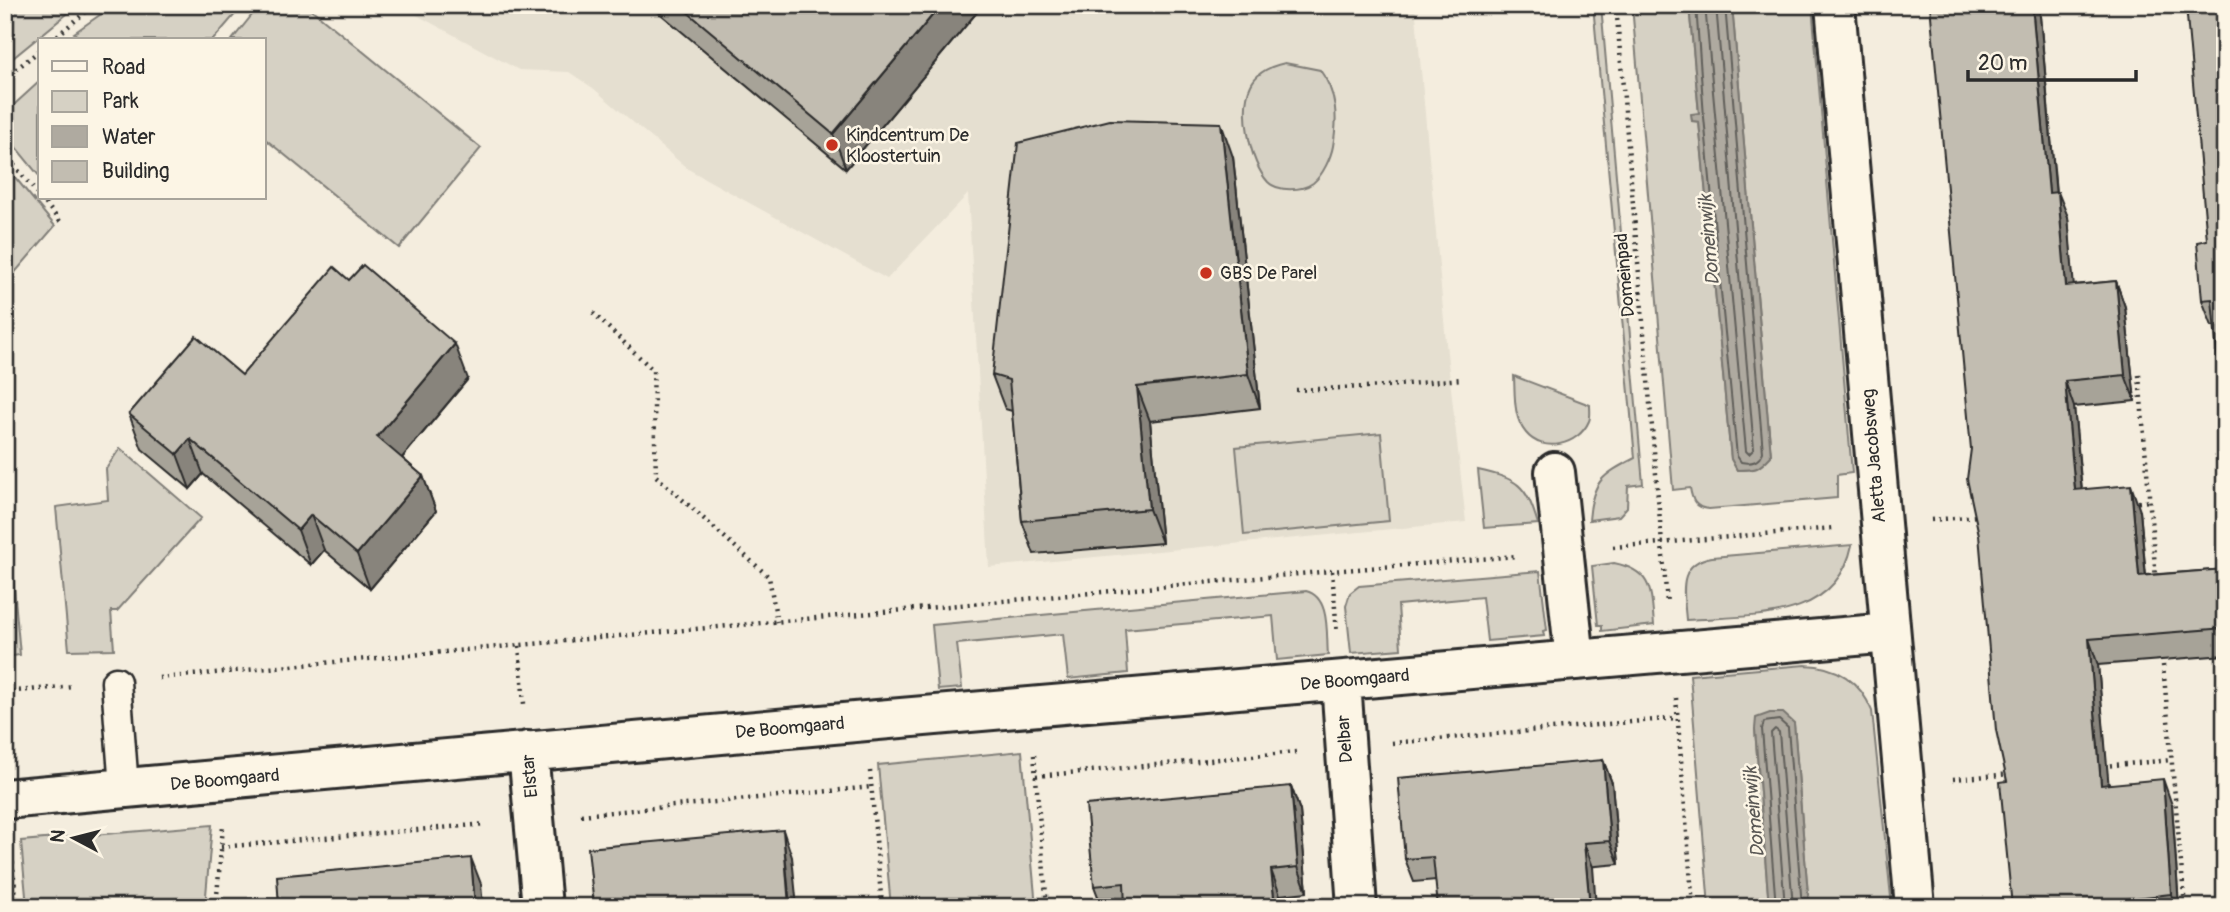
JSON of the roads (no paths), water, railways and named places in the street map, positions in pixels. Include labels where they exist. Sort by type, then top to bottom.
[{"type":"street","name":"Aletta Jacobsweg","points":[[1835,5],[1915,907]]},
{"type":"street","points":[[1555,472],[1575,660]]},
{"type":"street","name":"De Boomgaard","points":[[6,798],[866,721],[1890,634]]},
{"type":"street","name":"Delbar","points":[[1340,682],[1357,907]]},
{"type":"street","name":"Elstar","points":[[528,751],[542,907]]},
{"type":"lane","points":[[116,682],[124,788]]},
{"type":"water","points":[[1689,5],[1732,5],[1771,456],[1760,467],[1753,469],[1737,470],[1731,459],[1699,122],[1692,121],[1691,114],[1699,113]]},
{"type":"water","points":[[1770,713],[1783,713],[1794,723],[1809,907],[1769,907],[1755,729],[1756,718]]},
{"type":"place","name":"Kindcentrum De Kloostertuin","points":[[832,145]]},
{"type":"place","name":"GBS De Parel","points":[[1206,273]]},
{"type":"water label","name":"Domeinwijk","points":[[1709,240]]},
{"type":"water label","name":"Domeinwijk","points":[[1754,812]]}]
